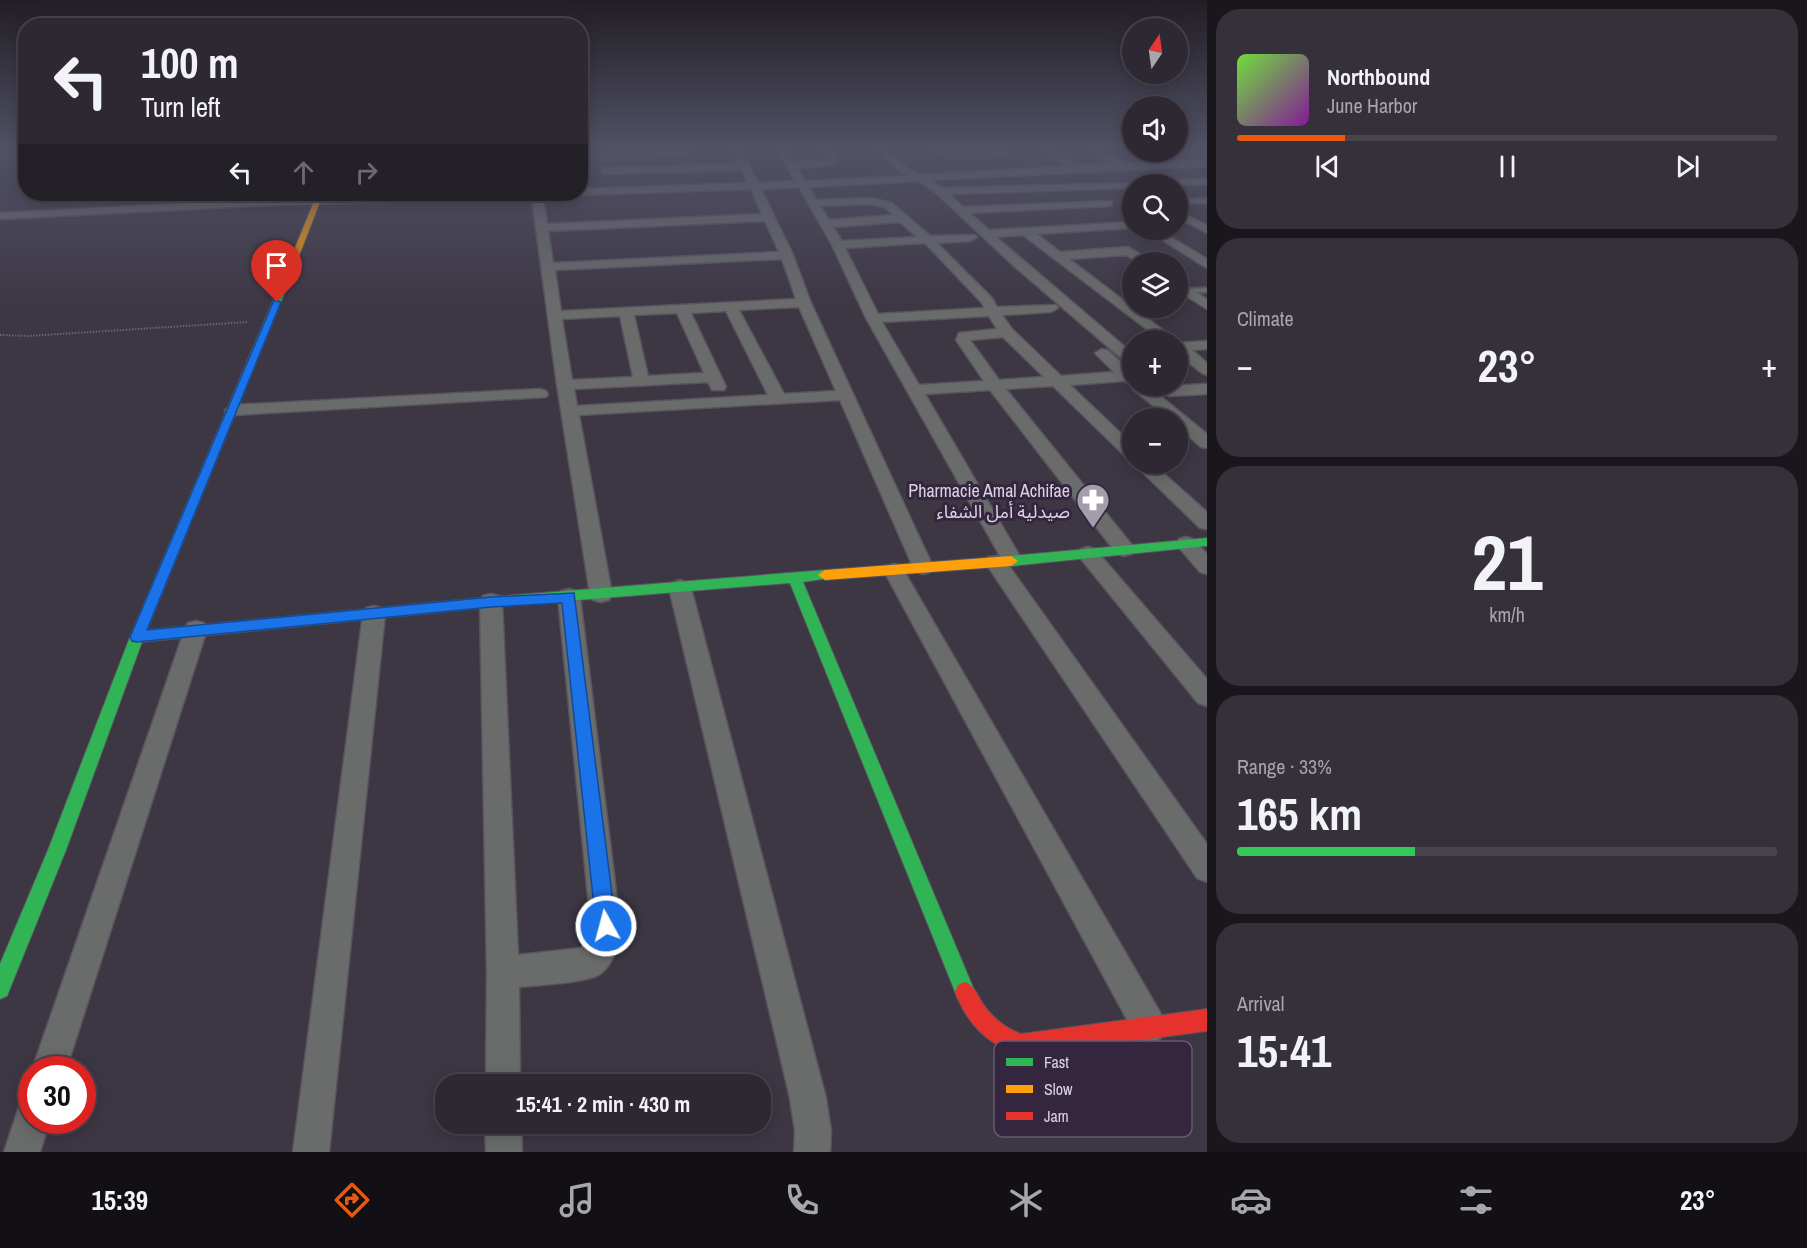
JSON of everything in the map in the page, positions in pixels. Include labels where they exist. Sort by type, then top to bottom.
[{"type":"street","points":[[0,207],[92,203]]},
{"type":"street","points":[[0,216],[235,203]]},
{"type":"street","points":[[0,989],[57,850],[137,637],[317,203]]},
{"type":"street","points":[[538,203],[565,385],[601,594]]},
{"type":"street","points":[[762,203],[787,255],[804,303],[922,567]]},
{"type":"street","points":[[813,203],[828,203]]},
{"type":"street","points":[[813,203],[838,245],[873,318],[914,390],[1004,561],[1207,868]]},
{"type":"street","points":[[880,203],[888,205],[927,239],[994,310],[1006,332],[1122,444]]},
{"type":"street","points":[[939,203],[971,237],[1077,331]]},
{"type":"street","points":[[943,203],[961,210],[1120,211]]},
{"type":"street","points":[[1106,203],[1120,211]]},
{"type":"street","points":[[961,210],[1122,351]]},
{"type":"street","points":[[542,228],[770,217]]},
{"type":"street","points":[[826,224],[903,218]]},
{"type":"street","points":[[1188,219],[1207,230]]},
{"type":"street","points":[[1188,222],[1207,222]]},
{"type":"street","points":[[986,234],[1122,226]]},
{"type":"street","points":[[1026,232],[1155,330]]},
{"type":"street","points":[[838,245],[971,237]]},
{"type":"street","points":[[1168,240],[1207,264]]},
{"type":"street","points":[[1055,256],[1130,252]]},
{"type":"street","points":[[548,267],[787,255]]},
{"type":"street","points":[[1188,292],[1207,304]]},
{"type":"street","points":[[555,315],[804,303]]},
{"type":"street","points":[[731,307],[779,400]]},
{"type":"street","points":[[873,318],[1051,308]]},
{"type":"street","points":[[682,309],[726,403]]},
{"type":"street","points":[[626,312],[642,382]]},
{"type":"street","points":[[1006,332],[964,336],[963,340],[995,386],[1124,549]]},
{"type":"street","points":[[1188,346],[1207,345]]},
{"type":"street","points":[[1094,346],[1122,370]]},
{"type":"street","points":[[1188,355],[1207,370]]},
{"type":"street","points":[[565,385],[713,377]]},
{"type":"street","points":[[914,390],[1122,380]]},
{"type":"street","points":[[1188,389],[1207,389]]},
{"type":"street","points":[[233,410],[540,394]]},
{"type":"street","points":[[570,411],[845,395]]},
{"type":"street","points":[[1152,396],[1207,443]]},
{"type":"street","points":[[1175,396],[1207,424]]},
{"type":"street","points":[[1154,474],[1207,523]]},
{"type":"street","points":[[137,637],[196,629],[491,602],[894,571],[1207,542]]},
{"type":"street","points":[[1186,544],[1207,567]]},
{"type":"street","points":[[1088,554],[1207,696]]},
{"type":"street","points":[[894,571],[1149,1026]]},
{"type":"street","points":[[795,579],[970,1003],[988,1028],[1007,1041]]},
{"type":"street","points":[[680,588],[808,1098],[813,1131],[812,1152]]},
{"type":"street","points":[[503,972],[589,963],[605,940],[606,926],[569,597]]},
{"type":"street","points":[[491,602],[503,972],[503,1074]]},
{"type":"street","points":[[310,1152],[374,614]]},
{"type":"street","points":[[54,1056],[196,629]]},
{"type":"street","points":[[1059,1041],[1149,1026],[1207,1020]]},
{"type":"street","points":[[22,1152],[28,1134]]},
{"type":"street","points":[[503,1134],[504,1152]]},
{"type":"lane","points":[[1188,288],[1207,290]]},
{"type":"path","points":[[0,335],[28,336],[269,320]]},
{"type":"traffic: fast","points":[[0,989],[57,850],[137,637],[283,287]]},
{"type":"traffic: fast","points":[[1011,561],[1207,542]]},
{"type":"traffic: fast","points":[[137,637],[491,602],[825,575]]},
{"type":"traffic: fast","points":[[795,579],[965,992]]},
{"type":"traffic: slow","points":[[283,287],[317,203]]},
{"type":"traffic: slow","points":[[825,575],[1011,561]]},
{"type":"traffic: jam","points":[[965,992],[980,1018],[994,1032],[1011,1041]]},
{"type":"traffic: jam","points":[[1051,1041],[1207,1020]]},
{"type":"place","name":"Pharmacie Amal Achifae صيدلية أمل الشفاء","points":[[1093,529]]},
{"type":"route","points":[[277,302],[137,637],[196,629],[569,597],[606,926]]}]
